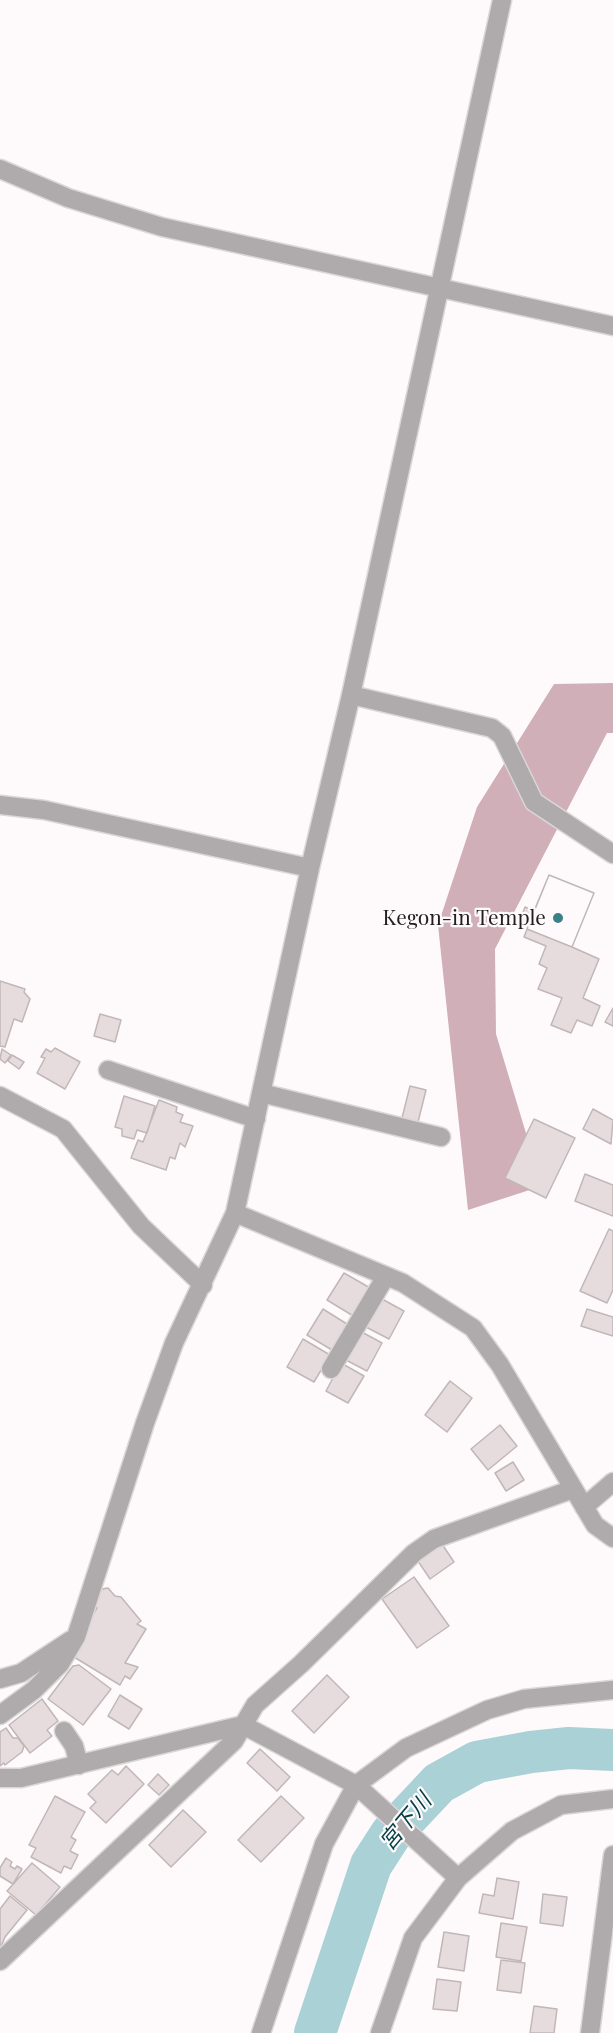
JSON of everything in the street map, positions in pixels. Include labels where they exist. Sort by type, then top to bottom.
[{"type":"street","points":[[0,1716],[34,1690],[60,1664],[76,1637],[145,1423],[174,1343],[235,1214],[310,868],[351,695],[502,0]]},
{"type":"street","points":[[0,169],[68,198],[162,227],[613,326]]},
{"type":"street","points":[[351,695],[492,728],[501,736],[534,802],[613,854]]},
{"type":"street","points":[[0,804],[44,810],[310,868]]},
{"type":"street","points":[[108,1070],[256,1119]]},
{"type":"street","points":[[261,1093],[441,1137]]},
{"type":"street","points":[[0,1096],[63,1129],[141,1226],[202,1285]]},
{"type":"street","points":[[235,1214],[403,1282],[473,1328],[501,1365],[595,1525],[613,1538]]},
{"type":"street","points":[[331,1369],[386,1276]]},
{"type":"street","points":[[584,1507],[613,1482]]},
{"type":"street","points":[[0,1961],[234,1741],[255,1706],[414,1553],[434,1539],[573,1489]]},
{"type":"street","points":[[0,1679],[21,1673],[76,1637]]},
{"type":"street","points":[[261,2033],[324,1844],[359,1788],[406,1748],[487,1710],[524,1700],[591,1690],[613,1690]]},
{"type":"street","points":[[0,1778],[21,1778],[243,1725],[359,1788],[454,1874]]},
{"type":"street","points":[[63,1731],[74,1746],[79,1765]]},
{"type":"street","points":[[380,2033],[413,1938],[454,1874],[512,1831],[561,1805],[613,1798]]},
{"type":"street","points":[[590,2033],[613,1855]]},
{"type":"shaded area","points":[[613,683],[613,733],[607,733],[495,949],[496,1034],[542,1186],[468,1210],[438,925],[477,807],[554,684]]},
{"type":"building","points":[[549,875],[594,893],[572,947],[599,959],[583,998],[600,1006],[592,1026],[577,1020],[571,1033],[551,1025],[562,998],[538,989],[547,968],[539,964],[546,946],[524,937],[529,924],[520,920],[525,907],[534,911]]},
{"type":"building","name":"Kegon-in Temple","points":[[549,875],[594,893],[572,947],[527,929]]},
{"type":"building","points":[[0,981],[25,989],[24,992],[30,999],[22,1022],[14,1019],[5,1047],[0,1046]]},
{"type":"building","points":[[613,1008],[613,1026],[605,1022]]},
{"type":"building","points":[[100,1014],[121,1020],[115,1042],[94,1036]]},
{"type":"building","points":[[55,1048],[80,1062],[65,1089],[37,1073],[45,1058],[41,1057],[46,1049],[51,1052]]},
{"type":"building","points":[[2,1049],[11,1055],[5,1063],[0,1059]]},
{"type":"building","points":[[12,1055],[24,1062],[19,1069],[8,1061]]},
{"type":"building","points":[[410,1086],[426,1090],[418,1122],[402,1118]]},
{"type":"building","points":[[124,1096],[155,1106],[147,1133],[137,1130],[134,1139],[122,1136],[122,1129],[115,1127]]},
{"type":"building","points":[[159,1100],[177,1107],[176,1112],[183,1115],[180,1122],[193,1126],[185,1147],[180,1143],[175,1159],[170,1157],[166,1170],[131,1158],[138,1140],[143,1142]]},
{"type":"building","points":[[593,1109],[613,1120],[611,1144],[583,1129]]},
{"type":"building","points":[[534,1119],[575,1138],[546,1198],[505,1178]]},
{"type":"building","points":[[585,1174],[613,1185],[613,1216],[575,1201]]},
{"type":"building","points":[[609,1229],[613,1231],[613,1290],[607,1303],[580,1291]]},
{"type":"building","points":[[344,1273],[372,1289],[355,1317],[327,1300]]},
{"type":"building","points":[[382,1299],[404,1311],[389,1339],[366,1327]]},
{"type":"building","points":[[323,1309],[347,1324],[332,1350],[307,1335]]},
{"type":"building","points":[[587,1309],[613,1317],[613,1336],[581,1326]]},
{"type":"building","points":[[360,1331],[382,1343],[367,1371],[344,1359]]},
{"type":"building","points":[[303,1339],[330,1355],[314,1382],[287,1367]]},
{"type":"building","points":[[341,1363],[364,1376],[348,1403],[326,1391]]},
{"type":"building","points":[[450,1381],[472,1398],[447,1432],[425,1415]]},
{"type":"building","points":[[500,1425],[517,1446],[488,1470],[471,1449]]},
{"type":"building","points":[[513,1462],[524,1480],[506,1491],[495,1473]]},
{"type":"building","points":[[442,1544],[454,1562],[430,1579],[418,1561]]},
{"type":"building","points":[[414,1577],[449,1626],[417,1648],[382,1599]]},
{"type":"building","points":[[108,1588],[115,1596],[121,1597],[141,1621],[137,1624],[146,1629],[125,1663],[138,1667],[130,1679],[125,1676],[120,1685],[69,1654],[97,1608],[92,1605],[102,1589]]},
{"type":"building","points":[[79,1665],[111,1689],[83,1725],[48,1699],[73,1666]]},
{"type":"building","points":[[327,1675],[349,1697],[314,1733],[292,1711]]},
{"type":"building","points":[[120,1695],[142,1709],[129,1729],[108,1716]]},
{"type":"building","points":[[42,1699],[58,1721],[47,1730],[52,1736],[30,1753],[9,1725]]},
{"type":"building","points":[[6,1728],[13,1738],[18,1738],[24,1746],[22,1752],[5,1765],[4,1763],[0,1766],[0,1732]]},
{"type":"building","points":[[260,1749],[290,1777],[277,1791],[247,1763]]},
{"type":"building","points":[[126,1766],[144,1784],[106,1823],[90,1808],[96,1802],[88,1794],[112,1770],[118,1775]]},
{"type":"building","points":[[158,1774],[169,1785],[159,1795],[148,1785]]},
{"type":"building","points":[[55,1796],[85,1812],[71,1837],[76,1840],[70,1851],[78,1855],[71,1869],[64,1866],[61,1873],[31,1857],[36,1848],[29,1845]]},
{"type":"building","points":[[281,1796],[304,1818],[261,1862],[238,1840]]},
{"type":"building","points":[[183,1810],[206,1832],[171,1867],[149,1845]]},
{"type":"building","points":[[6,1858],[12,1862],[10,1866],[22,1869],[13,1884],[0,1876],[0,1868]]},
{"type":"building","points":[[32,1863],[60,1887],[36,1915],[7,1891]]},
{"type":"building","points":[[497,1878],[519,1882],[513,1919],[479,1913],[483,1894],[494,1896]]},
{"type":"building","points":[[543,1894],[567,1897],[563,1926],[540,1923]]},
{"type":"building","points":[[10,1896],[27,1910],[5,1937],[0,1949],[0,1909]]},
{"type":"building","points":[[501,1923],[527,1927],[521,1961],[496,1957]]},
{"type":"building","points":[[444,1932],[469,1936],[464,1971],[438,1967]]},
{"type":"building","points":[[501,1960],[525,1963],[521,1993],[497,1990]]},
{"type":"building","points":[[437,1979],[461,1982],[457,2011],[433,2009]]},
{"type":"building","points":[[534,2006],[557,2009],[554,2033],[530,2033]]},
{"type":"waterway","name":"宮下川","points":[[315,2033],[371,1865],[391,1834],[439,1783],[477,1762],[569,1748],[613,1750]]},
{"type":"place","name":"Kegon-in Temple","points":[[558,918]]}]
